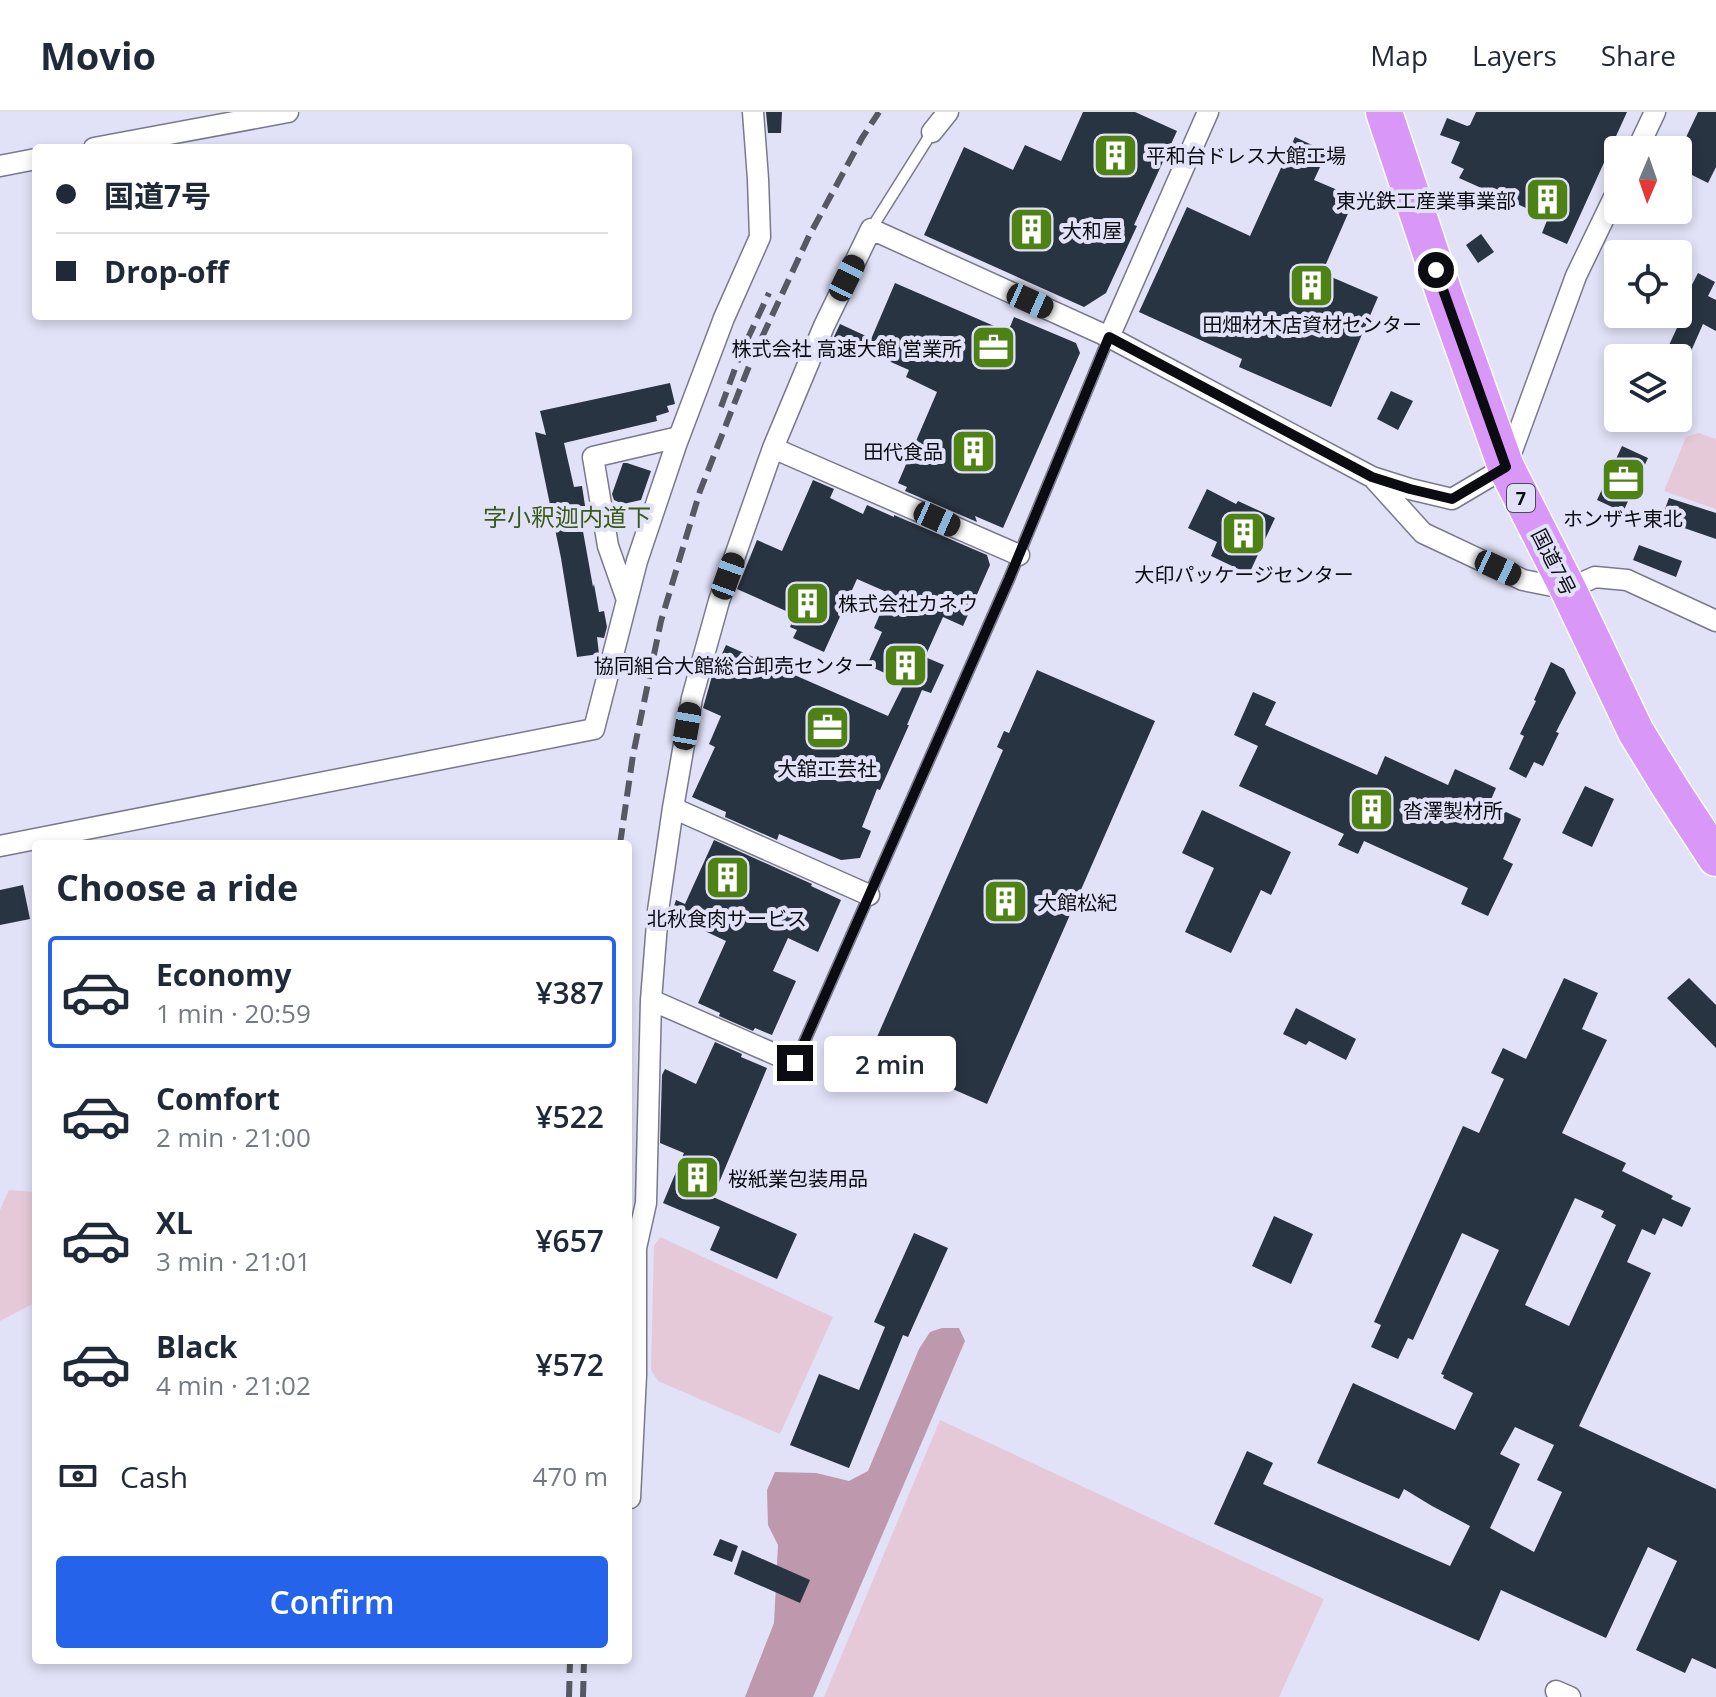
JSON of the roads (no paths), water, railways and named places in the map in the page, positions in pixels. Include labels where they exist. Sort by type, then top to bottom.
[{"type":"highway","name":"国道7号","points":[[1384,112],[1506,467],[1636,732],[1716,858]]},
{"type":"street","points":[[116,144],[288,112]]},
{"type":"street","points":[[0,846],[594,729],[637,561],[724,318],[760,237],[753,112]]},
{"type":"street","points":[[932,132],[948,112]]},
{"type":"street","points":[[1109,337],[1208,112]]},
{"type":"street","points":[[1644,136],[1655,112]]},
{"type":"street","points":[[0,166],[32,160]]},
{"type":"street","points":[[632,1457],[636,1375],[636,1248],[646,1203],[651,1000],[658,911],[692,698],[719,601],[773,448],[824,326],[871,229],[1109,337],[1372,477],[1452,499],[1506,467],[1576,276],[1604,218]]},
{"type":"street","points":[[627,600],[608,546],[593,457],[679,437]]},
{"type":"street","points":[[773,448],[1019,555]]},
{"type":"street","points":[[1372,477],[1423,533],[1523,580],[1568,589],[1595,577],[1627,580],[1716,621]]},
{"type":"street","points":[[673,808],[869,895]]},
{"type":"street","points":[[651,1000],[795,1063]]},
{"type":"lane","points":[[871,229],[932,132]]},
{"type":"lane","points":[[795,1063],[1019,555],[1109,337]]},
{"type":"railway","points":[[621,840],[633,755],[661,621],[700,491],[751,361],[809,236],[879,112]]},
{"type":"railway","points":[[721,407],[740,355],[769,293]]},
{"type":"railway","points":[[569,1697],[570,1664]]},
{"type":"railway","points":[[583,1697],[584,1664]]},
{"type":"place","name":"平和台ドレス大館工場","points":[[1115,155]]},
{"type":"place","name":"東光鉄工産業事業部","points":[[1547,200]]},
{"type":"place","name":"大和屋","points":[[1031,230]]},
{"type":"place","name":"田畑材木店資材センター","points":[[1312,285]]},
{"type":"place","name":"株式会社 高速大館 営業所","points":[[993,348]]},
{"type":"place","name":"田代食品","points":[[974,451]]},
{"type":"place","name":"ホンザキ東北","points":[[1623,479]]},
{"type":"place","name":"大印パッケージセンター","points":[[1244,534]]},
{"type":"place","name":"株式会社カネウ","points":[[807,603]]},
{"type":"place","name":"協同組合大館総合卸売センター","points":[[905,665]]},
{"type":"place","name":"大舘工芸社","points":[[827,728]]},
{"type":"place","name":"沓澤製材所","points":[[1372,810]]},
{"type":"place","name":"北秋食肉サービス","points":[[727,878]]},
{"type":"place","name":"大館松紀","points":[[1006,902]]},
{"type":"place","name":"桜紙業包装用品","points":[[697,1178]]},
{"type":"district","name":"字小釈迦内道下","points":[[567,516]]}]
